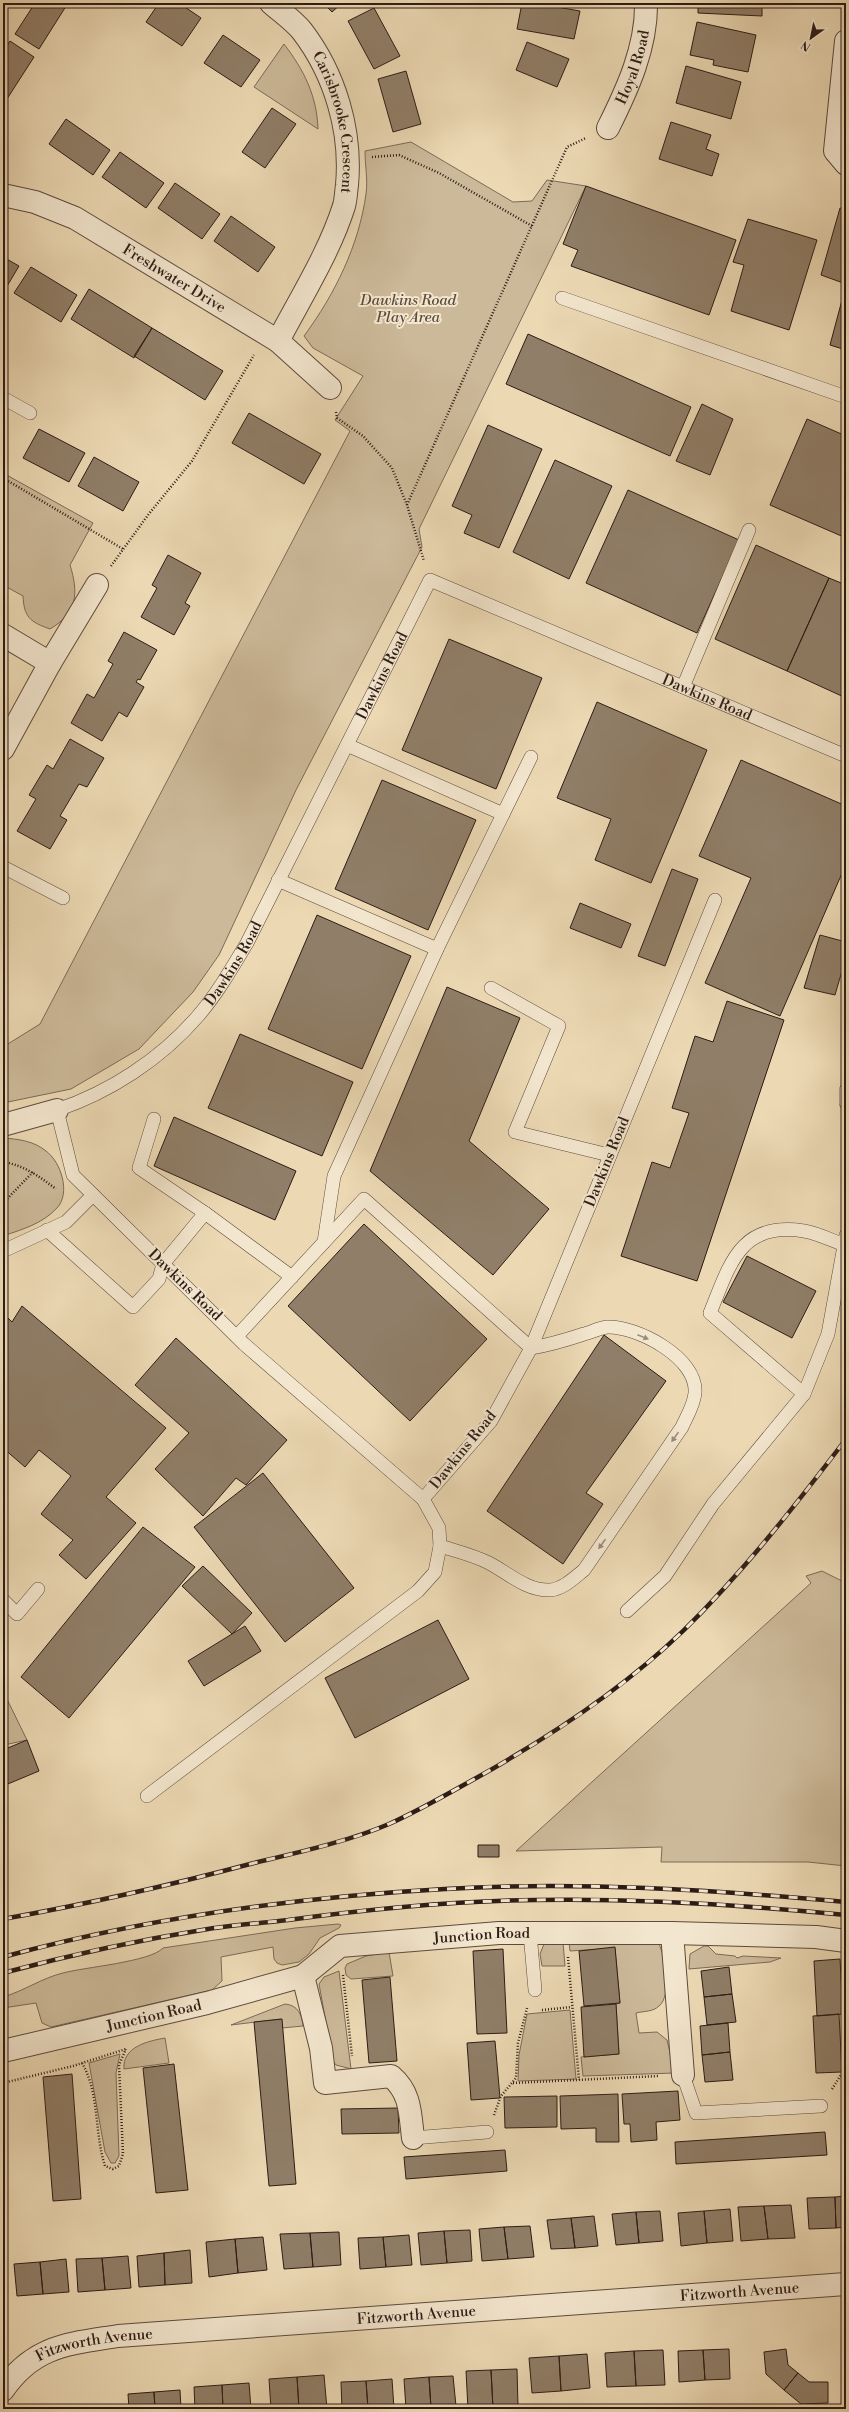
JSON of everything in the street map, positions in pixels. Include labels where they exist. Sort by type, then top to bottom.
[{"type":"street","name":"Carisbrooke Crescent","points":[[271,3],[302,30],[322,63],[335,90],[348,141],[345,204],[330,241],[272,338]]},
{"type":"street","name":"Hoyal Road","points":[[608,128],[629,84],[646,20],[646,3]]},
{"type":"street","points":[[846,42],[835,151],[846,164]]},
{"type":"street","name":"Freshwater Drive","points":[[3,195],[35,202],[75,218],[272,338],[330,388]]},
{"type":"street","points":[[3,749],[50,663],[97,585]]},
{"type":"street","points":[[3,635],[50,663]]},
{"type":"street","name":"Dawkins Road","points":[[3,1125],[57,1110]]},
{"type":"street","name":"Junction Road","points":[[3,2050],[207,2003],[303,1976],[340,1946],[499,1933],[672,1933],[816,1937],[846,1941]]},
{"type":"street","points":[[672,1933],[683,2075]]},
{"type":"street","points":[[303,1976],[320,2048],[325,2083],[391,2076],[400,2084],[407,2094],[413,2138]]},
{"type":"street","name":"Fitzworth Avenue","points":[[3,2390],[23,2367],[38,2356],[59,2346],[118,2336],[846,2284]]},
{"type":"lane","points":[[562,298],[846,397]]},
{"type":"lane","points":[[3,398],[30,413]]},
{"type":"lane","points":[[684,687],[749,530]]},
{"type":"lane","name":"Dawkins Road","points":[[715,900],[531,1348],[491,1421],[423,1499],[237,1336],[73,1175],[57,1110],[99,1093],[130,1074],[164,1049],[197,1017],[219,988],[247,943],[430,580],[846,756]]},
{"type":"lane","points":[[347,745],[503,814]]},
{"type":"lane","points":[[324,1242],[334,1176],[437,948],[531,757]]},
{"type":"lane","points":[[3,866],[63,898]]},
{"type":"lane","points":[[278,880],[437,948]]},
{"type":"lane","points":[[492,988],[559,1026],[515,1132],[609,1155]]},
{"type":"lane","points":[[846,1090],[846,1102]]},
{"type":"lane","points":[[154,1119],[139,1168],[205,1213],[292,1277]]},
{"type":"lane","points":[[3,1251],[66,1222],[93,1195]]},
{"type":"lane","points":[[237,1336],[364,1199],[531,1348],[550,1345],[606,1327],[619,1328],[666,1348],[684,1363],[691,1373],[696,1392],[693,1405],[682,1427],[584,1570],[563,1586],[550,1590],[536,1588],[518,1581],[471,1556],[440,1546]]},
{"type":"lane","points":[[47,1230],[133,1307],[159,1279],[163,1264],[205,1213]]},
{"type":"lane","points":[[627,1611],[664,1576],[713,1504],[804,1394],[828,1334],[845,1240],[805,1231],[774,1230],[747,1241],[729,1267],[710,1313],[804,1394]]},
{"type":"lane","points":[[147,1796],[418,1592],[435,1572],[440,1546],[439,1528],[423,1499]]},
{"type":"lane","points":[[3,1600],[17,1614],[38,1589]]},
{"type":"lane","points":[[530,1933],[535,1990]]},
{"type":"lane","points":[[683,2075],[696,2113],[821,2106]]},
{"type":"lane","points":[[413,2138],[487,2132]]},
{"type":"path","points":[[407,506],[566,147],[608,128]]},
{"type":"path","points":[[348,159],[399,155],[439,173],[532,226]]},
{"type":"path","points":[[97,585],[123,549],[192,461],[272,338]]},
{"type":"path","points":[[330,388],[337,418],[363,436],[392,468],[407,506],[430,580]]},
{"type":"path","points":[[3,478],[123,549]]},
{"type":"path","points":[[3,1162],[33,1172],[81,1207]]},
{"type":"path","points":[[3,1203],[33,1172]]},
{"type":"path","points":[[568,1954],[578,2080]]},
{"type":"path","points":[[342,1969],[354,2080]]},
{"type":"path","points":[[487,2132],[501,2096],[516,2078],[518,2043],[525,2011],[535,1990]]},
{"type":"path","points":[[540,2010],[572,2007]]},
{"type":"path","points":[[525,2011],[533,2010]]},
{"type":"path","points":[[3,2083],[82,2063],[131,2046]]},
{"type":"path","points":[[82,2063],[88,2074],[94,2099],[100,2151],[105,2166],[113,2169],[119,2166],[123,2154],[119,2065],[126,2049]]},
{"type":"path","points":[[821,2106],[846,2067]]},
{"type":"path","points":[[513,2083],[683,2075]]},
{"type":"green space","points":[[284,44],[298,64],[312,94],[318,129],[254,87]]},
{"type":"green space","name":"Dawkins Road Play Area","points":[[411,142],[513,202],[532,201],[547,180],[586,186],[419,529],[422,547],[296,790],[219,955],[193,992],[139,1049],[71,1089],[3,1103],[3,1047],[40,1024],[350,431],[335,420],[363,376],[313,348],[304,336],[326,303],[335,286],[344,268],[358,232],[367,189],[365,151]]},
{"type":"green space","points":[[3,473],[93,523],[70,565],[73,575],[75,594],[74,602],[66,616],[50,629],[37,624],[29,618],[25,609],[23,596],[3,585]]},
{"type":"green space","points":[[3,1138],[31,1143],[46,1151],[56,1162],[60,1170],[64,1186],[61,1202],[51,1214],[39,1222],[3,1236]]},
{"type":"green space","points":[[822,1571],[846,1583],[846,1866],[808,1862],[661,1862],[662,1847],[516,1851],[811,1583],[806,1576]]},
{"type":"green space","points":[[3,1691],[27,1740],[4,1745],[3,1743]]},
{"type":"green space","points":[[341,1925],[339,1928],[320,1938],[309,1954],[299,1962],[282,1965],[277,1963],[274,1959],[273,1947],[221,1957],[222,1981],[212,1990],[51,2027],[42,2023],[36,2003],[3,2008],[3,1997],[55,1975],[145,1957],[156,1953],[163,1948],[295,1928]]},
{"type":"green space","points":[[563,1942],[565,1966],[542,1966],[540,1954],[544,1944]]},
{"type":"green space","points":[[569,1942],[659,1944],[666,1976],[663,2001],[654,2009],[636,2013],[639,2033],[657,2032],[667,2040],[675,2073],[583,2076],[581,2057],[619,2054],[616,2004],[620,2003],[615,1948],[570,1951]]},
{"type":"green space","points":[[704,1946],[708,1946],[716,1954],[735,1956],[737,1958],[743,1956],[781,1958],[770,1962],[689,1969],[690,1954]]},
{"type":"green space","points":[[389,1952],[393,1976],[351,1979],[346,1975],[345,1968],[347,1964],[366,1956]]},
{"type":"green space","points":[[339,1971],[351,2069],[336,2065],[333,2061],[319,1984],[324,1977]]},
{"type":"green space","points":[[285,2004],[296,2008],[302,2018],[303,2026],[282,2028],[281,2019],[231,2025]]},
{"type":"green space","points":[[570,2010],[576,2079],[518,2081],[519,2055],[527,2014]]},
{"type":"green space","points":[[165,2038],[169,2063],[124,2069],[124,2061],[127,2055],[137,2046]]},
{"type":"green space","points":[[120,2054],[116,2073],[119,2156],[115,2163],[111,2163],[105,2152],[89,2063]]},
{"type":"building","points":[[35,3],[68,3],[39,49],[15,34]]},
{"type":"building","points":[[159,3],[179,3],[201,18],[182,46],[146,22]]},
{"type":"building","points":[[323,3],[342,3],[332,12]]},
{"type":"building","points":[[522,3],[534,3],[580,11],[574,39],[517,29]]},
{"type":"building","points":[[698,3],[762,3],[762,16],[698,13]]},
{"type":"building","points":[[374,8],[400,56],[374,69],[348,21]]},
{"type":"building","points":[[697,22],[756,35],[748,72],[713,65],[714,60],[690,55]]},
{"type":"building","points":[[223,35],[260,60],[241,87],[204,63]]},
{"type":"building","points":[[10,41],[34,57],[5,102],[3,101],[3,52]]},
{"type":"building","points":[[527,42],[569,59],[557,87],[516,70]]},
{"type":"building","points":[[686,66],[741,82],[731,119],[676,103]]},
{"type":"building","points":[[406,71],[421,124],[393,132],[378,79]]},
{"type":"building","points":[[272,108],[296,124],[265,168],[242,152]]},
{"type":"building","points":[[66,119],[110,150],[93,175],[49,144]]},
{"type":"building","points":[[671,122],[711,135],[706,149],[719,154],[712,176],[659,159]]},
{"type":"building","points":[[120,152],[164,183],[146,208],[102,177]]},
{"type":"building","points":[[175,183],[220,214],[202,239],[158,208]]},
{"type":"building","points":[[586,186],[736,240],[709,315],[571,266],[578,250],[563,244]]},
{"type":"building","points":[[840,208],[846,209],[846,284],[821,275]]},
{"type":"building","points":[[231,216],[275,247],[258,272],[214,241]]},
{"type":"building","points":[[748,219],[817,240],[789,330],[731,311],[744,265],[733,262]]},
{"type":"building","points":[[3,257],[19,266],[3,293]]},
{"type":"building","points":[[31,267],[77,295],[61,322],[14,293]]},
{"type":"building","points":[[846,285],[846,350],[830,345]]},
{"type":"building","points":[[89,289],[152,328],[134,358],[71,319]]},
{"type":"building","points":[[152,328],[223,371],[205,400],[134,356]]},
{"type":"building","points":[[528,334],[691,407],[670,456],[506,384]]},
{"type":"building","points":[[702,404],[733,419],[710,475],[676,461]]},
{"type":"building","points":[[249,413],[321,454],[304,484],[232,443]]},
{"type":"building","points":[[807,419],[846,436],[846,538],[770,505]]},
{"type":"building","points":[[488,425],[542,449],[499,548],[464,533],[472,515],[452,506]]},
{"type":"building","points":[[39,429],[85,453],[69,482],[23,458]]},
{"type":"building","points":[[94,457],[139,482],[123,511],[78,486]]},
{"type":"building","points":[[555,460],[612,486],[569,579],[513,552]]},
{"type":"building","points":[[628,490],[739,540],[697,633],[586,583]]},
{"type":"building","points":[[756,545],[829,578],[787,671],[715,639]]},
{"type":"building","points":[[168,555],[201,573],[185,603],[190,606],[174,635],[141,617],[157,588],[152,585]]},
{"type":"building","points":[[829,578],[846,585],[846,698],[787,671]]},
{"type":"building","points":[[124,632],[157,650],[140,680],[138,679],[136,682],[144,687],[127,717],[119,712],[102,741],[71,723],[87,694],[94,698],[113,664],[108,661]]},
{"type":"building","points":[[449,639],[542,678],[496,789],[402,750]]},
{"type":"building","points":[[597,702],[707,750],[651,883],[595,860],[611,819],[557,798]]},
{"type":"building","points":[[70,739],[104,758],[87,787],[79,784],[60,816],[67,820],[50,849],[17,831],[36,799],[29,795],[47,765],[53,769]]},
{"type":"building","points":[[741,760],[846,806],[846,864],[780,1016],[705,983],[751,878],[699,856]]},
{"type":"building","points":[[382,780],[476,820],[428,930],[335,889]]},
{"type":"building","points":[[672,869],[698,879],[665,966],[638,956]]},
{"type":"building","points":[[580,903],[631,924],[621,948],[570,928]]},
{"type":"building","points":[[317,915],[411,956],[362,1069],[268,1029]]},
{"type":"building","points":[[3,922],[8,925],[3,934]]},
{"type":"building","points":[[820,935],[846,942],[846,957],[835,995],[804,988]]},
{"type":"building","points":[[447,987],[520,1018],[469,1141],[549,1209],[493,1275],[370,1171]]},
{"type":"building","points":[[727,1001],[784,1020],[697,1281],[621,1256],[652,1162],[670,1168],[689,1113],[672,1108],[695,1036],[713,1042]]},
{"type":"building","points":[[240,1034],[353,1082],[322,1156],[208,1108]]},
{"type":"building","points":[[174,1117],[296,1171],[275,1220],[154,1166]]},
{"type":"building","points":[[364,1224],[487,1339],[410,1421],[288,1306]]},
{"type":"building","points":[[747,1256],[816,1291],[792,1338],[723,1302]]},
{"type":"building","points":[[22,1306],[166,1428],[106,1497],[136,1523],[86,1579],[59,1555],[73,1540],[41,1514],[71,1476],[39,1450],[25,1467],[3,1448],[3,1313],[12,1322]]},
{"type":"building","points":[[604,1335],[666,1381],[586,1493],[603,1504],[563,1564],[487,1511]]},
{"type":"building","points":[[176,1338],[287,1440],[246,1485],[236,1478],[203,1516],[155,1469],[189,1433],[135,1385]]},
{"type":"building","points":[[263,1473],[354,1588],[285,1642],[194,1527]]},
{"type":"building","points":[[143,1527],[195,1567],[69,1718],[21,1677]]},
{"type":"building","points":[[203,1566],[252,1613],[232,1634],[182,1586]]},
{"type":"building","points":[[438,1620],[469,1679],[355,1738],[325,1678]]},
{"type":"building","points":[[245,1626],[261,1651],[204,1686],[188,1661]]},
{"type":"building","points":[[27,1740],[39,1771],[3,1786],[3,1750]]},
{"type":"building","points":[[478,1845],[499,1845],[499,1857],[478,1857]]},
{"type":"building","points":[[615,1947],[620,2003],[584,2006],[579,1951]]},
{"type":"building","points":[[503,1949],[507,2033],[477,2034],[473,1951]]},
{"type":"building","points":[[840,1959],[843,2014],[817,2016],[814,1961]]},
{"type":"building","points":[[729,1967],[732,1994],[704,1997],[701,1971]]},
{"type":"building","points":[[390,1977],[397,2061],[369,2063],[362,1980]]},
{"type":"building","points":[[732,1994],[736,2022],[707,2025],[704,1997]]},
{"type":"building","points":[[616,2004],[619,2054],[584,2057],[581,2007]]},
{"type":"building","points":[[839,2014],[842,2072],[816,2073],[813,2016]]},
{"type":"building","points":[[282,2019],[296,2184],[269,2186],[254,2022]]},
{"type":"building","points":[[728,2023],[730,2052],[702,2055],[700,2026]]},
{"type":"building","points":[[495,2041],[500,2098],[471,2100],[467,2043]]},
{"type":"building","points":[[730,2052],[733,2080],[705,2082],[702,2055]]},
{"type":"building","points":[[174,2064],[188,2190],[156,2193],[143,2068]]},
{"type":"building","points":[[72,2074],[81,2199],[53,2201],[43,2077]]},
{"type":"building","points":[[678,2091],[680,2120],[656,2122],[657,2140],[631,2142],[630,2124],[624,2124],[622,2094]]},
{"type":"building","points":[[618,2094],[619,2142],[596,2142],[596,2128],[561,2129],[560,2096]]},
{"type":"building","points":[[557,2096],[557,2127],[505,2128],[504,2097]]},
{"type":"building","points":[[398,2108],[399,2133],[342,2134],[341,2109]]},
{"type":"building","points":[[825,2132],[827,2155],[676,2164],[675,2142]]},
{"type":"building","points":[[505,2150],[507,2171],[406,2179],[404,2157]]},
{"type":"building","points":[[846,2196],[846,2227],[836,2228],[835,2197]]},
{"type":"building","points":[[835,2197],[836,2228],[809,2229],[807,2198]]},
{"type":"building","points":[[791,2205],[795,2238],[768,2239],[764,2206]]},
{"type":"building","points":[[764,2206],[768,2239],[741,2241],[738,2207]]},
{"type":"building","points":[[730,2209],[733,2241],[707,2243],[704,2211]]},
{"type":"building","points":[[660,2211],[663,2241],[639,2243],[636,2212]]},
{"type":"building","points":[[704,2211],[707,2243],[681,2246],[678,2213]]},
{"type":"building","points":[[636,2212],[639,2243],[616,2245],[612,2214]]},
{"type":"building","points":[[594,2216],[598,2246],[575,2248],[571,2218]]},
{"type":"building","points":[[571,2218],[575,2248],[551,2249],[547,2220]]},
{"type":"building","points":[[530,2226],[534,2257],[508,2259],[504,2227]]},
{"type":"building","points":[[504,2227],[508,2259],[482,2261],[479,2229]]},
{"type":"building","points":[[470,2230],[472,2261],[447,2263],[444,2231]]},
{"type":"building","points":[[444,2231],[447,2263],[421,2265],[418,2233]]},
{"type":"building","points":[[339,2232],[341,2265],[313,2267],[310,2233]]},
{"type":"building","points":[[310,2233],[313,2267],[284,2269],[280,2234]]},
{"type":"building","points":[[409,2235],[412,2265],[386,2267],[383,2237]]},
{"type":"building","points":[[263,2237],[267,2270],[238,2273],[235,2239]]},
{"type":"building","points":[[383,2237],[386,2267],[360,2269],[358,2238]]},
{"type":"building","points":[[235,2239],[238,2273],[209,2277],[206,2242]]},
{"type":"building","points":[[190,2250],[192,2283],[165,2285],[164,2253]]},
{"type":"building","points":[[164,2253],[165,2285],[139,2287],[137,2256]]},
{"type":"building","points":[[128,2256],[131,2288],[105,2290],[102,2258]]},
{"type":"building","points":[[102,2258],[105,2290],[78,2292],[76,2259]]},
{"type":"building","points":[[66,2259],[69,2292],[43,2294],[40,2262]]},
{"type":"building","points":[[40,2262],[43,2294],[17,2296],[14,2264]]},
{"type":"building","points":[[729,2349],[730,2379],[705,2380],[703,2350]]},
{"type":"building","points":[[786,2349],[788,2365],[798,2373],[784,2390],[766,2374],[764,2352]]},
{"type":"building","points":[[663,2350],[665,2385],[636,2386],[634,2351]]},
{"type":"building","points":[[703,2350],[705,2380],[679,2382],[678,2351]]},
{"type":"building","points":[[634,2351],[636,2386],[607,2387],[605,2353]]},
{"type":"building","points":[[587,2354],[590,2388],[561,2391],[559,2356]]},
{"type":"building","points":[[559,2356],[561,2391],[532,2393],[529,2358]]},
{"type":"building","points":[[517,2369],[518,2406],[493,2408],[491,2370]]},
{"type":"building","points":[[491,2370],[493,2408],[468,2409],[466,2371]]},
{"type":"building","points":[[798,2373],[809,2382],[828,2382],[828,2403],[801,2404],[784,2390]]},
{"type":"building","points":[[324,2375],[327,2409],[299,2409],[297,2377]]},
{"type":"building","points":[[453,2376],[456,2406],[431,2408],[429,2377]]},
{"type":"building","points":[[297,2377],[299,2409],[271,2409],[269,2379]]},
{"type":"building","points":[[429,2377],[431,2408],[406,2409],[404,2379]]},
{"type":"building","points":[[392,2379],[394,2409],[368,2409],[366,2381]]},
{"type":"building","points":[[366,2381],[368,2409],[342,2409],[341,2382]]},
{"type":"building","points":[[249,2383],[251,2409],[223,2409],[222,2385]]},
{"type":"building","points":[[222,2385],[223,2409],[195,2409],[194,2387]]},
{"type":"building","points":[[180,2390],[181,2409],[155,2409],[154,2392]]},
{"type":"building","points":[[154,2392],[155,2409],[129,2409],[128,2394]]},
{"type":"building","points":[[93,2405],[93,2409],[70,2409],[70,2406]]},
{"type":"railway","points":[[3,1919],[66,1907],[192,1879],[305,1851],[357,1836],[389,1824],[478,1777],[559,1728],[611,1692],[636,1673],[683,1631],[727,1586],[788,1514],[846,1439]]},
{"type":"railway","points":[[3,1957],[112,1931],[222,1911],[334,1898],[445,1889],[596,1886],[746,1894],[846,1902]]},
{"type":"railway","points":[[3,1973],[105,1948],[208,1929],[411,1906],[535,1900],[613,1900],[730,1905],[846,1915]]}]
